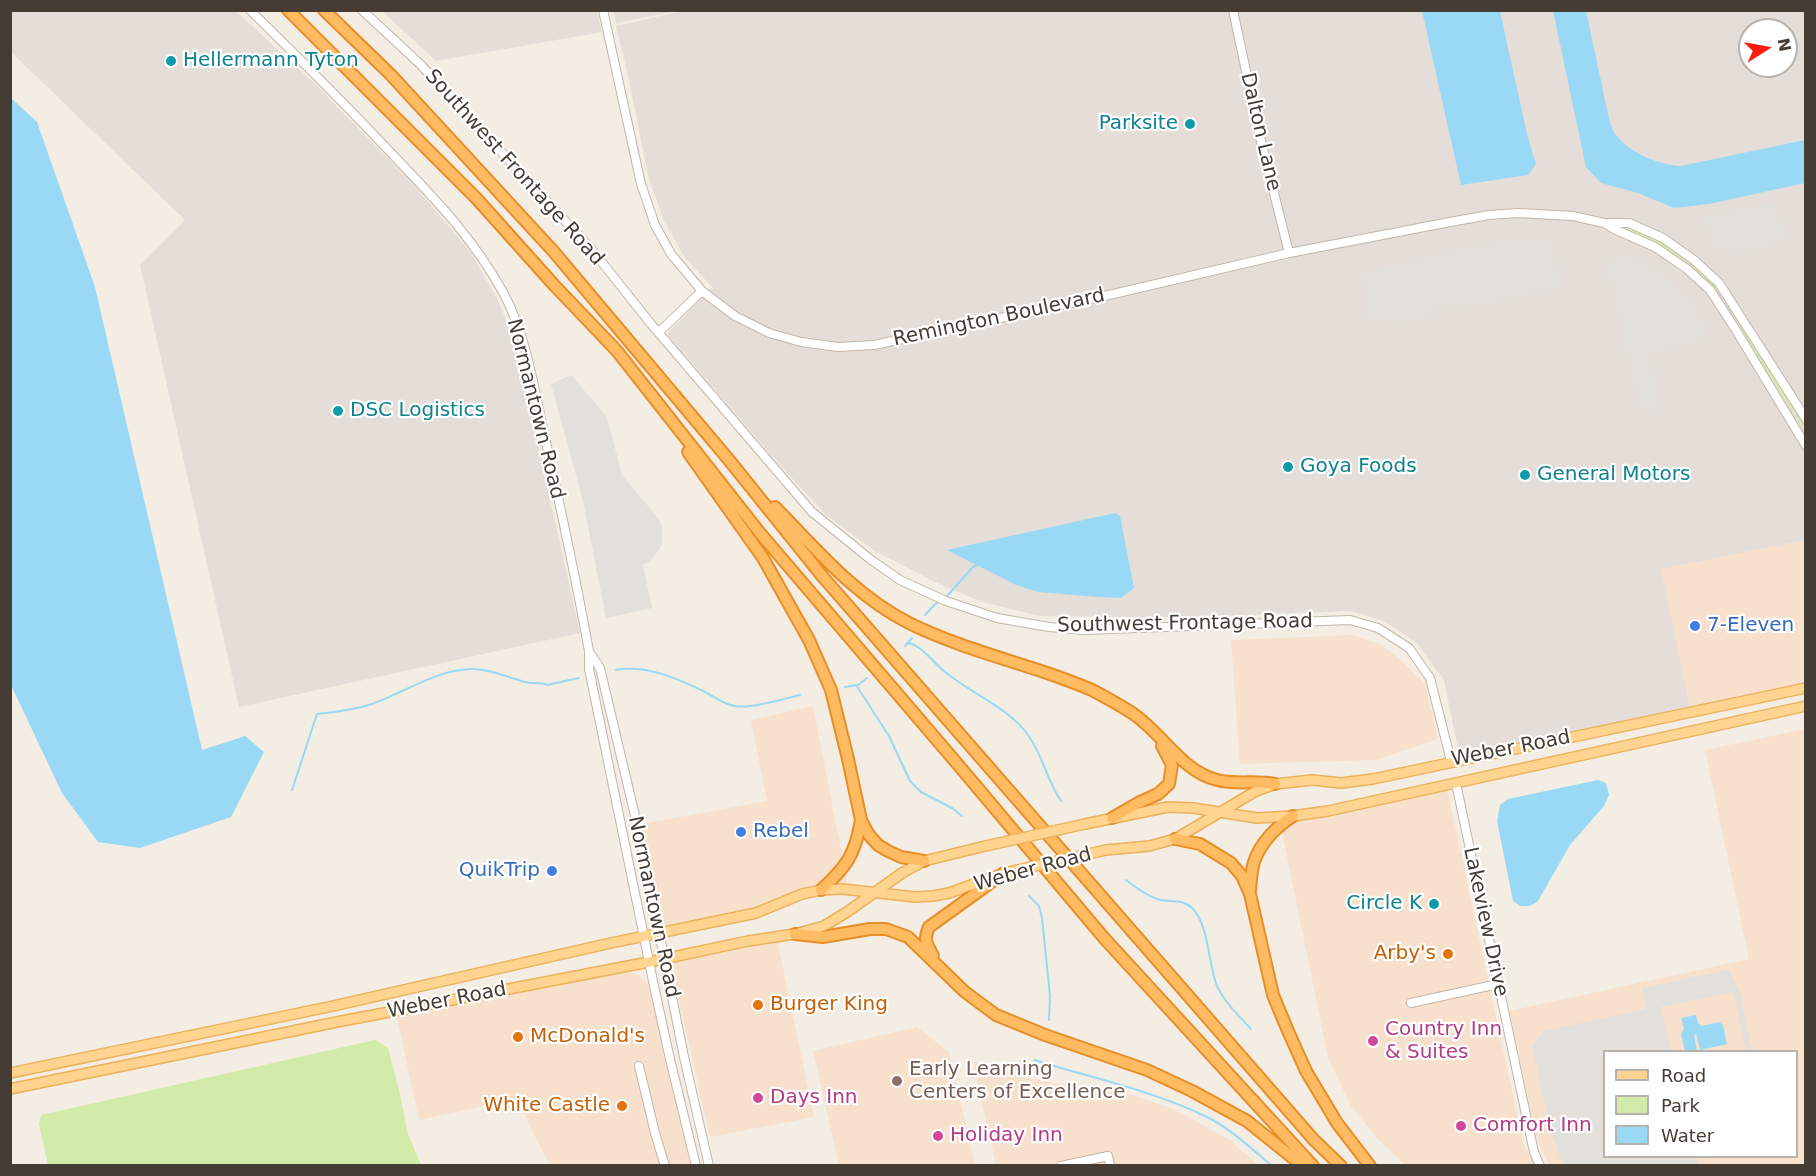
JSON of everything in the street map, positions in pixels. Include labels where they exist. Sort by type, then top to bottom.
[{"type":"highway","points":[[288,10],[477,199],[617,351],[760,533],[1104,938],[1313,1166]]},
{"type":"highway","points":[[324,10],[391,75],[547,244],[729,460],[823,577],[1314,1140],[1341,1166]]},
{"type":"highway","points":[[617,351],[763,558],[809,640],[831,690],[861,820],[869,835],[878,845],[901,857],[924,861]]},
{"type":"highway","points":[[729,460],[852,584],[880,606],[908,622],[960,644],[1082,686],[1111,700],[1137,716],[1182,760],[1199,772],[1217,780],[1261,781],[1275,784]]},
{"type":"highway","points":[[1112,818],[1158,794],[1169,784],[1172,765],[1154,732]]},
{"type":"highway","points":[[1250,894],[1254,860],[1272,833],[1282,822],[1293,816]]},
{"type":"highway","points":[[821,890],[838,874],[851,856],[857,842],[861,820]]},
{"type":"highway","points":[[1175,839],[1200,844],[1231,863],[1242,876],[1250,894],[1274,995],[1288,1031],[1306,1071],[1337,1123],[1370,1166]]},
{"type":"highway","points":[[937,964],[925,936],[929,927],[1004,873]]},
{"type":"highway","points":[[795,934],[823,937],[870,929],[886,929],[908,937],[965,992],[996,1015],[1045,1035],[1146,1070],[1192,1091],[1247,1121],[1303,1166]]},
{"type":"main road","name":"Weber Road","points":[[10,1073],[333,1006],[756,913],[802,894],[821,890],[842,889],[907,897],[949,893],[1004,873],[1106,850],[1149,846],[1175,839],[1256,791],[1275,784],[1312,780],[1341,783],[1373,779],[1806,688]]},
{"type":"main road","name":"Weber Road","points":[[10,1089],[337,1022],[748,941],[795,934],[824,926],[902,873],[924,861],[946,854],[1112,818],[1168,807],[1257,818],[1293,816],[1363,804],[1806,706]]},
{"type":"street","name":"Normantown Road","points":[[250,10],[337,95],[447,211],[477,249],[505,296],[521,339],[534,389],[568,542],[589,651],[589,669],[649,962],[696,1166]]},
{"type":"street","name":"Southwest Frontage Road","points":[[362,10],[420,64],[593,251],[812,512],[900,580],[946,601],[997,618],[1049,627],[1085,630],[1350,620],[1378,628],[1409,648],[1430,678],[1451,761]]},
{"type":"street","name":"Remington Boulevard","points":[[603,10],[641,184],[655,225],[671,254],[702,291],[735,316],[769,333],[801,342],[838,347],[874,345],[1109,295],[1289,253],[1489,216],[1518,213],[1573,216],[1604,223],[1629,223],[1662,238],[1694,260],[1719,283],[1806,419]]},
{"type":"street","name":"Dalton Lane","points":[[1233,10],[1260,137],[1289,253]]},
{"type":"street","name":"Remington Boulevard","points":[[1604,223],[1655,247],[1687,269],[1710,290],[1806,446]]},
{"type":"street","points":[[659,332],[702,291]]},
{"type":"street","name":"Normantown Road","points":[[589,651],[600,668],[640,837],[663,959],[709,1166]]},
{"type":"street","name":"Lakeview Drive","points":[[1456,783],[1528,1129],[1540,1166]]},
{"type":"street","points":[[1411,1002],[1498,984]]},
{"type":"street","points":[[639,1066],[665,1166]]},
{"type":"street","points":[[1061,1166],[1108,1155],[1110,1166]]},
{"type":"shaded area","points":[[613,10],[678,10],[678,11],[616,23]]},
{"type":"shaded area","points":[[687,10],[1805,11],[1805,540],[1661,569],[1690,708],[1460,759],[1444,680],[1417,643],[1384,621],[1351,611],[1154,618],[1040,616],[982,602],[935,582],[875,551],[826,515],[777,462],[667,334],[712,287],[684,256],[664,221],[648,175],[616,26]]},
{"type":"shaded area","points":[[10,11],[236,11],[317,86],[410,181],[470,251],[498,300],[515,343],[580,633],[239,707],[140,265],[185,220],[11,52]]},
{"type":"shaded area","points":[[382,11],[597,11],[602,32],[436,61]]},
{"type":"shaded area","points":[[1775,203],[1783,236],[1778,237],[1779,243],[1737,253],[1734,247],[1713,248],[1705,217]]},
{"type":"shaded area","points":[[1514,239],[1550,240],[1561,286],[1463,308],[1461,303],[1434,308],[1434,315],[1394,323],[1392,318],[1372,321],[1361,273]]},
{"type":"shaded area","points":[[1619,253],[1638,261],[1664,277],[1692,303],[1699,312],[1695,316],[1705,328],[1702,340],[1646,353],[1649,357],[1661,411],[1653,413],[1646,406],[1640,406],[1607,262],[1615,260]]},
{"type":"shaded area","points":[[571,375],[607,417],[622,475],[659,519],[662,527],[662,544],[659,550],[650,561],[643,565],[652,608],[606,618],[583,501],[551,384]]},
{"type":"shaded area","points":[[1805,540],[1805,684],[1690,708],[1660,569]]},
{"type":"shaded area","points":[[1352,635],[1380,644],[1402,661],[1425,684],[1438,739],[1376,760],[1240,764],[1231,640]]},
{"type":"shaded area","points":[[813,706],[849,891],[666,930],[642,824],[767,801],[751,720]]},
{"type":"shaded area","points":[[1805,729],[1805,1165],[1549,1165],[1538,1141],[1509,1011],[1749,959],[1705,750]]},
{"type":"shaded area","points":[[1447,788],[1523,1143],[1536,1165],[1405,1165],[1377,1138],[1351,1106],[1328,1058],[1280,822]]},
{"type":"shaded area","points":[[776,934],[814,1117],[710,1137],[669,956]]},
{"type":"shaded area","points":[[1728,970],[1740,992],[1752,1050],[1746,1050],[1733,992],[1661,1007],[1671,1050],[1603,1050],[1603,1158],[1696,1158],[1698,1165],[1566,1165],[1561,1160],[1550,1129],[1532,1046],[1544,1031],[1646,1009],[1642,988]]},
{"type":"shaded area","points":[[620,972],[634,973],[644,979],[651,991],[690,1165],[550,1165],[518,1099],[419,1120],[396,1013]]},
{"type":"shaded area","points":[[917,1027],[949,1052],[975,1165],[839,1165],[813,1051]]},
{"type":"shaded area","points":[[973,1062],[1023,1077],[1126,1093],[1174,1109],[1230,1140],[1258,1165],[996,1165]]},
{"type":"green space","points":[[1613,224],[1641,233],[1682,255],[1721,292],[1719,293],[1689,263]]},
{"type":"green space","points":[[1736,320],[1784,390],[1805,426],[1803,427],[1751,348],[1734,321]]},
{"type":"green space","points":[[375,1040],[388,1048],[408,1134],[421,1165],[48,1165],[39,1124],[41,1115]]},
{"type":"water","points":[[1422,11],[1500,11],[1527,134],[1536,164],[1528,175],[1461,185]]},
{"type":"water","points":[[1553,11],[1586,11],[1608,116],[1614,132],[1626,146],[1653,160],[1681,166],[1805,140],[1805,183],[1709,204],[1674,208],[1638,193],[1601,183],[1586,167]]},
{"type":"water","points":[[11,98],[37,122],[95,287],[202,750],[245,736],[264,752],[231,817],[140,848],[98,842],[62,793],[11,685]]},
{"type":"water","points":[[1115,513],[1120,516],[1134,588],[1121,598],[1038,592],[1016,585],[947,550]]},
{"type":"water","points":[[1598,780],[1606,783],[1609,795],[1604,806],[1570,845],[1538,901],[1530,906],[1520,906],[1513,901],[1497,821],[1500,805],[1508,799]]},
{"type":"water","points":[[1696,1015],[1698,1023],[1702,1026],[1719,1022],[1723,1025],[1727,1044],[1700,1050],[1696,1034],[1694,1035],[1697,1050],[1685,1050],[1681,1034],[1684,1029],[1681,1018]]},
{"type":"waterway","points":[[925,615],[977,565]]},
{"type":"waterway","points":[[905,646],[912,638]]},
{"type":"waterway","points":[[908,643],[918,647],[954,679],[999,708],[1019,725],[1033,743],[1061,801]]},
{"type":"waterway","points":[[616,670],[639,669],[662,674],[731,705],[742,707],[800,695]]},
{"type":"waterway","points":[[292,790],[317,714],[372,704],[434,677],[459,670],[485,670],[525,682],[547,685],[579,678]]},
{"type":"waterway","points":[[845,687],[858,685],[867,678]]},
{"type":"waterway","points":[[856,685],[889,736],[910,781],[921,792],[952,808],[962,816]]},
{"type":"waterway","points":[[1126,880],[1153,897],[1184,903],[1198,915],[1205,934],[1217,986],[1228,1004],[1251,1029]]},
{"type":"waterway","points":[[1029,896],[1039,906],[1042,918],[1050,996],[1049,1020]]},
{"type":"waterway","points":[[1034,1060],[1188,1108],[1226,1128],[1272,1166]]},
{"type":"place","name":"Hellermann Tyton","points":[[171,61]]},
{"type":"place","name":"Parksite","points":[[1190,124]]},
{"type":"place","name":"DSC Logistics","points":[[338,411]]},
{"type":"place","name":"Goya Foods","points":[[1288,467]]},
{"type":"place","name":"General Motors","points":[[1525,475]]},
{"type":"place","name":"7-Eleven","points":[[1695,626]]},
{"type":"place","name":"Rebel","points":[[741,832]]},
{"type":"place","name":"QuikTrip","points":[[552,871]]},
{"type":"place","name":"Circle K","points":[[1434,904]]},
{"type":"place","name":"Arby's","points":[[1448,954]]},
{"type":"place","name":"Burger King","points":[[758,1005]]},
{"type":"place","name":"McDonald's","points":[[518,1037]]},
{"type":"place","name":"Country Inn & Suites","points":[[1373,1041]]},
{"type":"place","name":"Early Learning Centers of Excellence","points":[[897,1081]]},
{"type":"place","name":"Days Inn","points":[[758,1098]]},
{"type":"place","name":"White Castle","points":[[622,1106]]},
{"type":"place","name":"Comfort Inn","points":[[1461,1126]]},
{"type":"place","name":"Holiday Inn","points":[[938,1136]]}]
